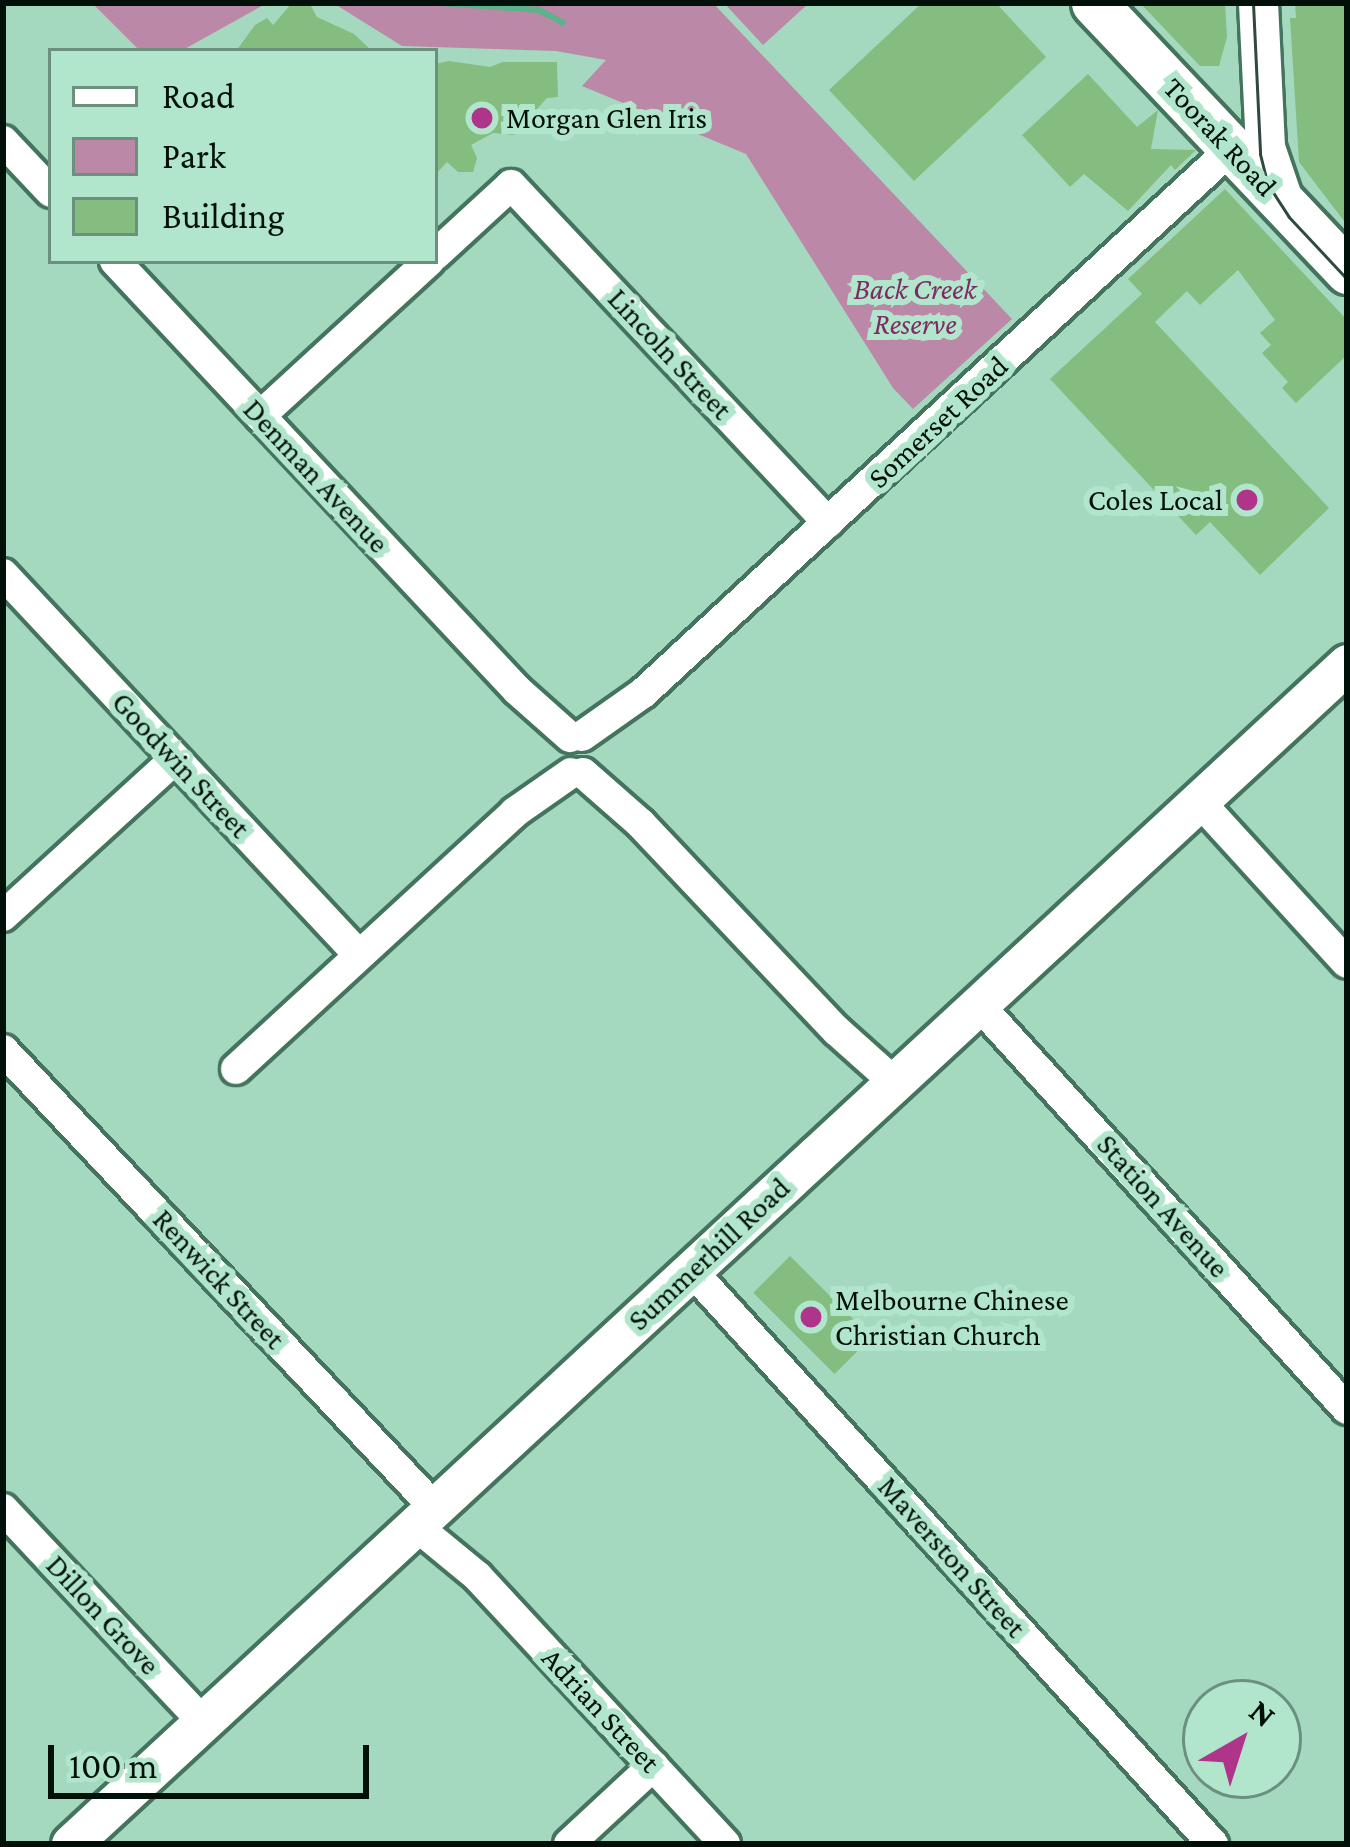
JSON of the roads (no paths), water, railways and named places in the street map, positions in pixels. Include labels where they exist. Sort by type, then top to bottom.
[{"type":"highway","name":"Toorak Road","points":[[1094,3],[1346,269]]},
{"type":"main road","points":[[1258,3],[1267,159],[1293,214]]},
{"type":"main road","points":[[1194,110],[1215,119],[1232,119],[1262,88]]},
{"type":"main road","name":"Summerhill Road","points":[[71,1844],[1347,664]]},
{"type":"street","points":[[3,140],[48,189]]},
{"type":"street","name":"Somerset Road","points":[[236,1069],[1231,149]]},
{"type":"street","name":"Lincoln Street","points":[[438,252],[511,185],[828,523]]},
{"type":"street","name":"Denman Avenue","points":[[119,264],[890,1086]]},
{"type":"street","points":[[260,416],[425,264]]},
{"type":"street","name":"Goodwin Street","points":[[3,574],[359,955]]},
{"type":"street","points":[[3,916],[175,759]]},
{"type":"street","points":[[1199,801],[1347,963]]},
{"type":"street","name":"Station Avenue","points":[[978,1004],[1347,1409]]},
{"type":"street","name":"Renwick Street","points":[[3,1050],[427,1514]]},
{"type":"street","name":"Maverston Street","points":[[691,1270],[1213,1844]]},
{"type":"street","name":"Dillon Grove","points":[[3,1509],[203,1722]]},
{"type":"street","name":"Adrian Street","points":[[427,1514],[477,1576],[725,1844]]},
{"type":"street","points":[[568,1844],[653,1766]]},
{"type":"waterway","points":[[441,3],[539,10],[563,23]]},
{"type":"tram line","points":[[1253,3],[1260,154],[1267,183],[1289,217],[1347,279]]},
{"type":"place","name":"Morgan Glen Iris","points":[[482,118]]},
{"type":"place","name":"Coles Local","points":[[1247,500]]},
{"type":"place","name":"Melbourne Chinese Christian Church","points":[[811,1317]]},
{"type":"park label","name":"Back Creek Reserve","points":[[915,306]]}]
